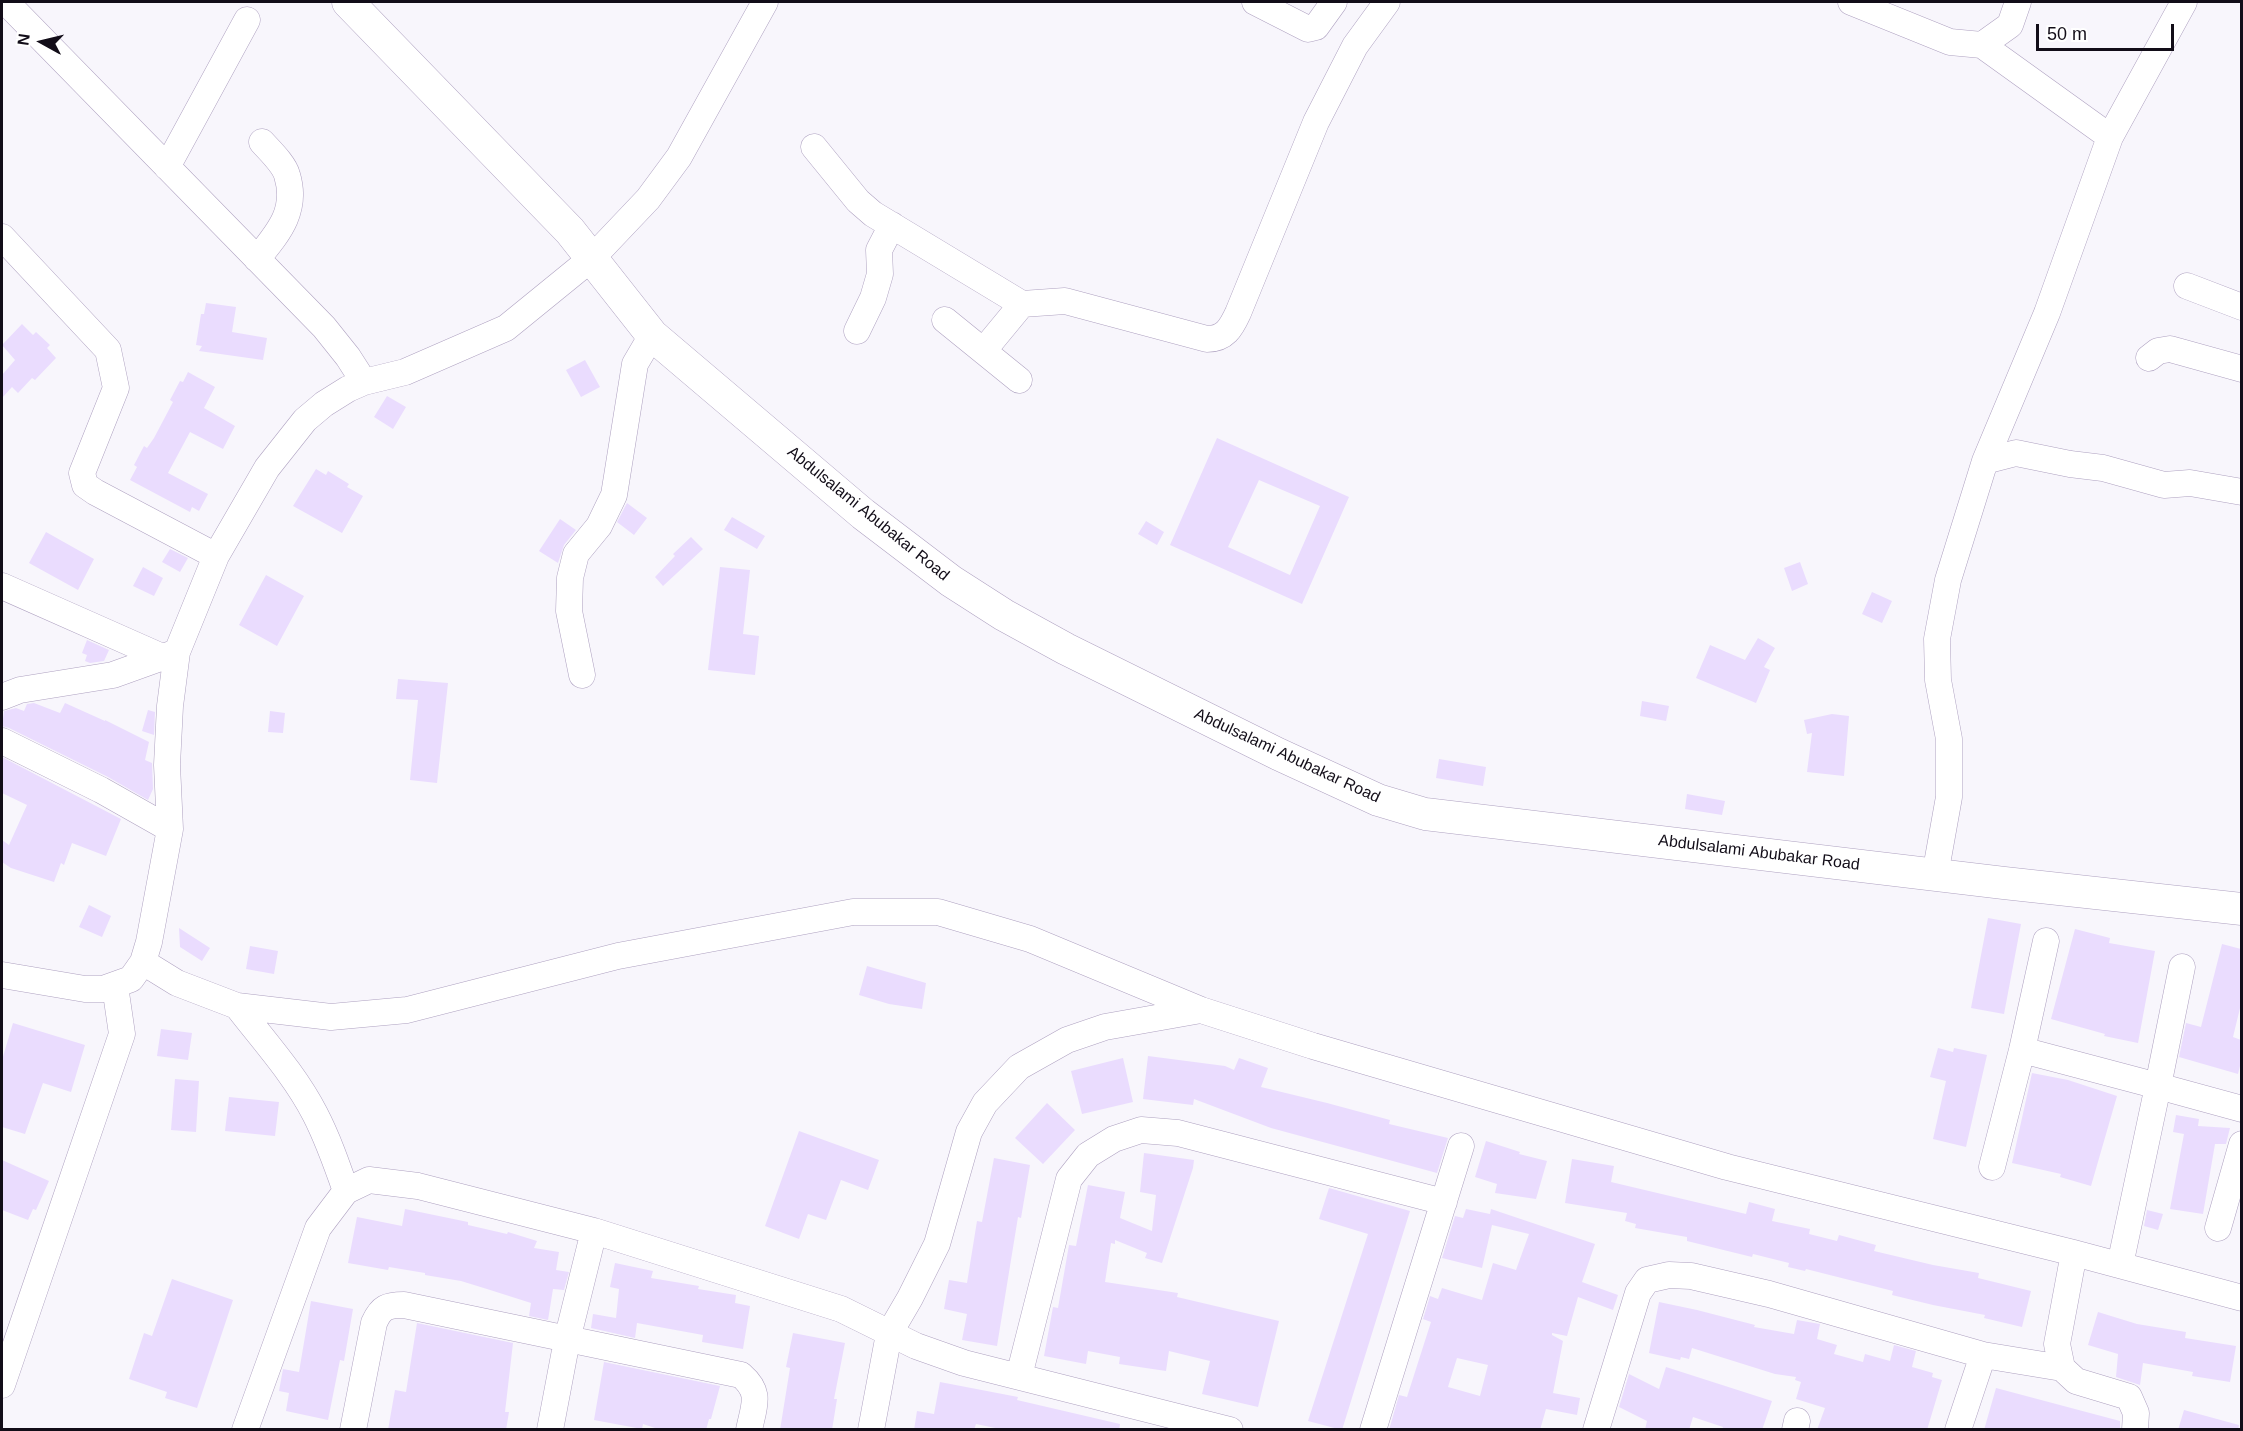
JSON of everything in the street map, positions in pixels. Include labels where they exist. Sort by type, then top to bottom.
[{"type":"main road","name":"Abdulsalami Abubakar Road","points":[[348,2],[570,231],[652,335],[863,514],[960,587],[1004,615],[1066,649],[1278,754],[1378,800],[1425,814],[2241,909]]},
{"type":"street","points":[[6,2],[324,327],[364,382]]},
{"type":"street","points":[[2,975],[84,989],[103,989],[131,979],[143,962],[170,829],[166,765],[170,706],[169,654],[216,556],[267,468],[305,420],[324,404],[364,382],[405,372],[506,328],[592,258],[648,200],[679,157],[765,2]]},
{"type":"street","points":[[1254,2],[1308,29],[1316,27],[1334,2]]},
{"type":"street","points":[[814,147],[858,201],[892,225],[1022,304],[1065,301],[1207,339],[1216,339],[1224,336],[1238,313],[1295,170],[1335,82],[1355,46],[1387,2]]},
{"type":"street","points":[[1851,2],[1950,42],[1983,45],[2110,137]]},
{"type":"street","points":[[1983,45],[2010,25],[2018,2]]},
{"type":"street","points":[[1935,874],[1949,796],[1949,739],[1938,680],[1938,639],[1948,580],[1985,461],[2047,313],[2110,137],[2184,2]]},
{"type":"street","points":[[167,167],[246,20]]},
{"type":"street","points":[[257,259],[281,228],[291,206],[287,174],[262,141]]},
{"type":"street","points":[[857,331],[873,298],[880,274],[879,250],[892,225]]},
{"type":"street","points":[[2,237],[108,350],[116,388],[82,473],[85,485],[94,492],[216,556]]},
{"type":"street","points":[[2187,286],[2241,307]]},
{"type":"street","points":[[984,351],[1022,304]]},
{"type":"street","points":[[945,320],[1019,380]]},
{"type":"street","points":[[582,675],[569,611],[570,578],[576,554],[599,526],[615,495],[635,364],[652,335]]},
{"type":"street","points":[[2149,358],[2157,351],[2170,349],[2241,369]]},
{"type":"street","points":[[1985,461],[2016,453],[2103,468],[2164,485],[2190,483],[2241,492]]},
{"type":"street","points":[[2,586],[169,654]]},
{"type":"street","points":[[2,697],[20,690],[113,675],[169,654]]},
{"type":"street","points":[[2,741],[101,790],[170,829]]},
{"type":"street","points":[[143,962],[177,983],[237,1006],[331,1017],[406,1010],[618,956],[853,912],[938,912],[1030,939],[1201,1010],[1313,1046],[1727,1167],[2074,1253],[2241,1298]]},
{"type":"street","points":[[1992,1167],[2022,1050],[2046,941]]},
{"type":"street","points":[[2120,1265],[2182,968]]},
{"type":"street","points":[[2,1385],[122,1035],[116,986]]},
{"type":"street","points":[[237,1006],[287,1071],[315,1113],[346,1191]]},
{"type":"street","points":[[871,1430],[889,1334],[937,1244],[969,1132],[986,1103],[1019,1067],[1067,1040],[1105,1027],[1201,1010]]},
{"type":"street","points":[[2022,1050],[2241,1109]]},
{"type":"street","points":[[1019,1376],[1069,1179],[1088,1155],[1114,1139],[1141,1130],[1178,1133],[1444,1202]]},
{"type":"street","points":[[2218,1228],[2241,1144]]},
{"type":"street","points":[[1373,1430],[1461,1146]]},
{"type":"street","points":[[245,1430],[318,1228],[346,1191],[369,1180],[418,1186],[594,1231],[841,1309],[889,1334],[932,1352],[1230,1430]]},
{"type":"street","points":[[550,1430],[567,1340],[594,1231]]},
{"type":"street","points":[[2062,1368],[2057,1344],[2074,1253]]},
{"type":"street","points":[[1596,1430],[1638,1293],[1647,1280],[1669,1275],[1691,1276],[1769,1294],[1983,1355],[2062,1368],[2076,1381],[2129,1397],[2136,1413],[2135,1430]]},
{"type":"street","points":[[353,1430],[374,1323],[380,1309],[389,1305],[404,1305],[741,1375],[752,1384],[755,1398],[749,1430]]},
{"type":"street","points":[[1958,1430],[1983,1355]]},
{"type":"building","points":[[206,303],[236,307],[232,332],[267,338],[263,360],[199,351],[202,346],[196,345],[201,314],[204,314]]},
{"type":"building","points":[[22,324],[33,335],[36,332],[50,345],[47,348],[56,358],[35,380],[32,378],[18,393],[12,387],[2,398],[2,375],[15,360],[2,345]]},
{"type":"building","points":[[585,360],[600,387],[581,397],[566,370]]},
{"type":"building","points":[[188,372],[215,387],[204,408],[235,426],[223,449],[190,432],[168,473],[208,494],[199,511],[192,507],[190,512],[130,480],[137,467],[134,465],[144,446],[147,448],[154,438],[173,402],[170,400],[180,381],[183,382]]},
{"type":"building","points":[[387,396],[406,407],[393,429],[374,417]]},
{"type":"building","points":[[1217,438],[1349,497],[1302,604],[1170,545]],"holes":[[[1259,480],[1320,506],[1290,575],[1228,547]]]},
{"type":"building","points":[[316,469],[326,475],[328,471],[349,484],[347,487],[363,496],[342,533],[293,506]]},
{"type":"building","points":[[627,503],[647,518],[634,535],[617,522]]},
{"type":"building","points":[[732,517],[765,536],[757,549],[724,530]]},
{"type":"building","points":[[560,519],[576,530],[564,545],[558,563],[539,551]]},
{"type":"building","points":[[1146,521],[1164,532],[1157,545],[1138,534]]},
{"type":"building","points":[[46,532],[94,559],[78,590],[29,563]]},
{"type":"building","points":[[691,537],[703,549],[663,586],[655,577],[675,556],[673,554]]},
{"type":"building","points":[[170,549],[188,558],[180,572],[162,562]]},
{"type":"building","points":[[1800,562],[1808,584],[1792,591],[1784,568]]},
{"type":"building","points":[[143,567],[163,578],[154,596],[133,586]]},
{"type":"building","points":[[720,567],[750,570],[743,634],[759,636],[755,675],[708,670]]},
{"type":"building","points":[[266,575],[304,596],[277,646],[239,625]]},
{"type":"building","points":[[1872,592],[1892,601],[1882,623],[1862,614]]},
{"type":"building","points":[[1758,638],[1775,648],[1764,667],[1770,670],[1756,703],[1696,678],[1710,645],[1745,660]]},
{"type":"building","points":[[87,640],[109,650],[104,661],[90,663],[85,661],[87,655],[82,653]]},
{"type":"building","points":[[398,679],[448,683],[437,783],[410,780],[418,700],[396,699]]},
{"type":"building","points":[[1642,701],[1669,706],[1666,721],[1640,716]]},
{"type":"building","points":[[34,703],[60,713],[65,703],[149,742],[145,760],[152,763],[153,789],[148,800],[108,777],[2,726],[4,711],[16,708],[24,711],[27,704]]},
{"type":"building","points":[[148,710],[155,712],[154,735],[142,731]]},
{"type":"building","points":[[270,711],[285,713],[283,733],[268,732]]},
{"type":"building","points":[[1832,714],[1849,716],[1844,776],[1807,772],[1812,733],[1807,734],[1804,720]]},
{"type":"building","points":[[2,757],[121,819],[106,856],[72,843],[64,865],[61,863],[54,882],[11,868],[2,862],[2,840],[9,845],[27,805],[2,793]]},
{"type":"building","points":[[1439,759],[1486,767],[1483,786],[1436,778]]},
{"type":"building","points":[[1687,794],[1725,801],[1722,815],[1685,809]]},
{"type":"building","points":[[89,905],[111,916],[102,937],[79,927]]},
{"type":"building","points":[[1988,918],[2021,924],[2004,1014],[1971,1008]]},
{"type":"building","points":[[179,928],[210,948],[202,961],[180,947]]},
{"type":"building","points":[[2075,929],[2110,938],[2109,943],[2155,951],[2138,1043],[2104,1036],[2105,1034],[2051,1019]]},
{"type":"building","points":[[2222,944],[2241,949],[2241,1004],[2233,1037],[2241,1040],[2241,1062],[2238,1074],[2179,1057],[2186,1023],[2201,1027]]},
{"type":"building","points":[[250,946],[278,951],[274,974],[246,969]]},
{"type":"building","points":[[867,966],[926,983],[922,1009],[889,1004],[859,995]]},
{"type":"building","points":[[13,1023],[85,1045],[71,1092],[43,1083],[25,1134],[2,1127],[2,1060]]},
{"type":"building","points":[[161,1029],[192,1033],[188,1060],[157,1056]]},
{"type":"building","points":[[1938,1048],[1953,1052],[1954,1048],[1987,1055],[1966,1147],[1933,1139],[1946,1081],[1930,1077]]},
{"type":"building","points":[[1148,1056],[1225,1066],[1234,1070],[1239,1058],[1268,1068],[1261,1087],[1390,1120],[1389,1124],[1448,1138],[1437,1173],[1271,1128],[1194,1099],[1193,1105],[1143,1099]]},
{"type":"building","points":[[1123,1058],[1133,1102],[1082,1114],[1071,1071]]},
{"type":"building","points":[[2032,1073],[2068,1080],[2117,1096],[2091,1186],[2060,1177],[2061,1174],[2012,1163]]},
{"type":"building","points":[[175,1079],[199,1081],[196,1132],[171,1130]]},
{"type":"building","points":[[229,1097],[279,1102],[275,1136],[225,1131]]},
{"type":"building","points":[[1047,1103],[1075,1130],[1043,1164],[1015,1138]]},
{"type":"building","points":[[2176,1115],[2199,1119],[2198,1126],[2230,1128],[2226,1144],[2215,1144],[2203,1214],[2170,1209],[2184,1134],[2173,1132]]},
{"type":"building","points":[[799,1131],[879,1160],[868,1190],[841,1180],[826,1220],[808,1214],[799,1239],[765,1226]]},
{"type":"building","points":[[1486,1141],[1520,1152],[1519,1154],[1547,1161],[1536,1199],[1495,1193],[1497,1184],[1475,1177]]},
{"type":"building","points":[[1144,1153],[1194,1160],[1193,1168],[1162,1263],[1145,1258],[1147,1253],[1115,1240],[1115,1244],[1111,1243],[1105,1282],[1178,1293],[1177,1297],[1279,1321],[1258,1407],[1202,1394],[1210,1361],[1169,1351],[1166,1371],[1119,1364],[1120,1357],[1088,1351],[1086,1364],[1044,1356],[1053,1307],[1058,1308],[1069,1245],[1076,1246],[1088,1185],[1125,1192],[1120,1218],[1152,1231],[1156,1195],[1140,1192]]},
{"type":"building","points":[[994,1158],[1030,1165],[1021,1218],[1018,1217],[997,1346],[962,1340],[967,1314],[944,1309],[949,1280],[967,1283],[977,1221],[982,1222]]},
{"type":"building","points":[[1572,1159],[1614,1166],[1611,1182],[1746,1214],[1749,1202],[1775,1209],[1772,1221],[1810,1229],[1809,1234],[1837,1241],[1839,1235],[1876,1245],[1874,1251],[1979,1273],[1978,1278],[2031,1291],[2022,1327],[1984,1318],[1985,1315],[1892,1295],[1893,1291],[1806,1269],[1805,1271],[1788,1267],[1789,1263],[1753,1254],[1752,1257],[1687,1241],[1687,1237],[1635,1228],[1636,1224],[1625,1221],[1627,1213],[1565,1203]]},
{"type":"building","points":[[2,1160],[49,1181],[36,1210],[33,1209],[28,1220],[2,1210]]},
{"type":"building","points":[[1329,1188],[1410,1211],[1342,1430],[1308,1421],[1368,1234],[1319,1219]]},
{"type":"building","points":[[405,1209],[468,1222],[468,1225],[507,1234],[508,1232],[537,1241],[534,1248],[559,1252],[556,1270],[569,1272],[564,1290],[553,1289],[548,1320],[529,1316],[531,1303],[461,1281],[389,1267],[388,1270],[348,1263],[357,1217],[402,1226]]},
{"type":"building","points":[[1466,1209],[1490,1214],[1491,1209],[1595,1244],[1582,1282],[1618,1295],[1613,1310],[1578,1297],[1567,1336],[1552,1333],[1563,1341],[1553,1393],[1580,1398],[1577,1415],[1546,1409],[1540,1430],[1389,1430],[1399,1395],[1407,1397],[1431,1322],[1423,1319],[1430,1296],[1438,1299],[1442,1288],[1482,1300],[1493,1263],[1516,1270],[1529,1234],[1492,1225],[1482,1268],[1442,1258],[1455,1216],[1463,1218]],"holes":[[[1457,1358],[1488,1365],[1480,1396],[1448,1387]]]},
{"type":"building","points":[[2147,1210],[2163,1214],[2158,1230],[2144,1226]]},
{"type":"building","points":[[615,1263],[653,1271],[651,1278],[736,1295],[735,1303],[750,1306],[743,1349],[702,1342],[703,1335],[637,1323],[635,1338],[591,1328],[593,1314],[616,1318],[619,1289],[610,1287]]},
{"type":"building","points":[[172,1279],[233,1300],[197,1408],[165,1398],[167,1392],[129,1379],[144,1333],[152,1336]]},
{"type":"building","points":[[311,1301],[353,1309],[344,1361],[340,1360],[328,1420],[286,1411],[289,1393],[279,1391],[283,1369],[299,1372]]},
{"type":"building","points":[[1659,1302],[1755,1325],[1754,1327],[1794,1334],[1797,1320],[1820,1324],[1817,1339],[1837,1345],[1834,1354],[1863,1362],[1865,1354],[1890,1361],[1894,1345],[1916,1351],[1912,1367],[1933,1373],[1932,1377],[1942,1380],[1927,1430],[1817,1430],[1825,1408],[1796,1399],[1801,1382],[1795,1380],[1796,1377],[1775,1374],[1692,1348],[1689,1359],[1681,1357],[1680,1360],[1649,1353]]},
{"type":"building","points":[[2098,1312],[2137,1324],[2186,1332],[2185,1338],[2236,1346],[2230,1382],[2192,1376],[2193,1372],[2143,1363],[2140,1385],[2116,1377],[2118,1354],[2088,1345]]},
{"type":"building","points":[[417,1323],[513,1343],[505,1412],[509,1412],[506,1430],[388,1430],[395,1390],[406,1392]]},
{"type":"building","points":[[793,1333],[845,1343],[834,1399],[837,1399],[832,1430],[780,1430],[790,1368],[786,1367]]},
{"type":"building","points":[[604,1362],[720,1386],[706,1430],[661,1430],[643,1424],[642,1429],[594,1420]]},
{"type":"building","points":[[1666,1367],[1772,1401],[1762,1430],[1722,1430],[1723,1427],[1693,1417],[1689,1430],[1645,1430],[1647,1421],[1619,1407],[1629,1374],[1659,1389]]},
{"type":"building","points":[[940,1382],[1018,1397],[1017,1400],[1120,1424],[1119,1430],[1005,1430],[976,1424],[974,1430],[914,1430],[917,1411],[934,1414]]},
{"type":"building","points":[[1996,1388],[2120,1421],[2120,1430],[1984,1430]]},
{"type":"building","points":[[2184,1410],[2239,1425],[2238,1430],[2178,1430]]}]
